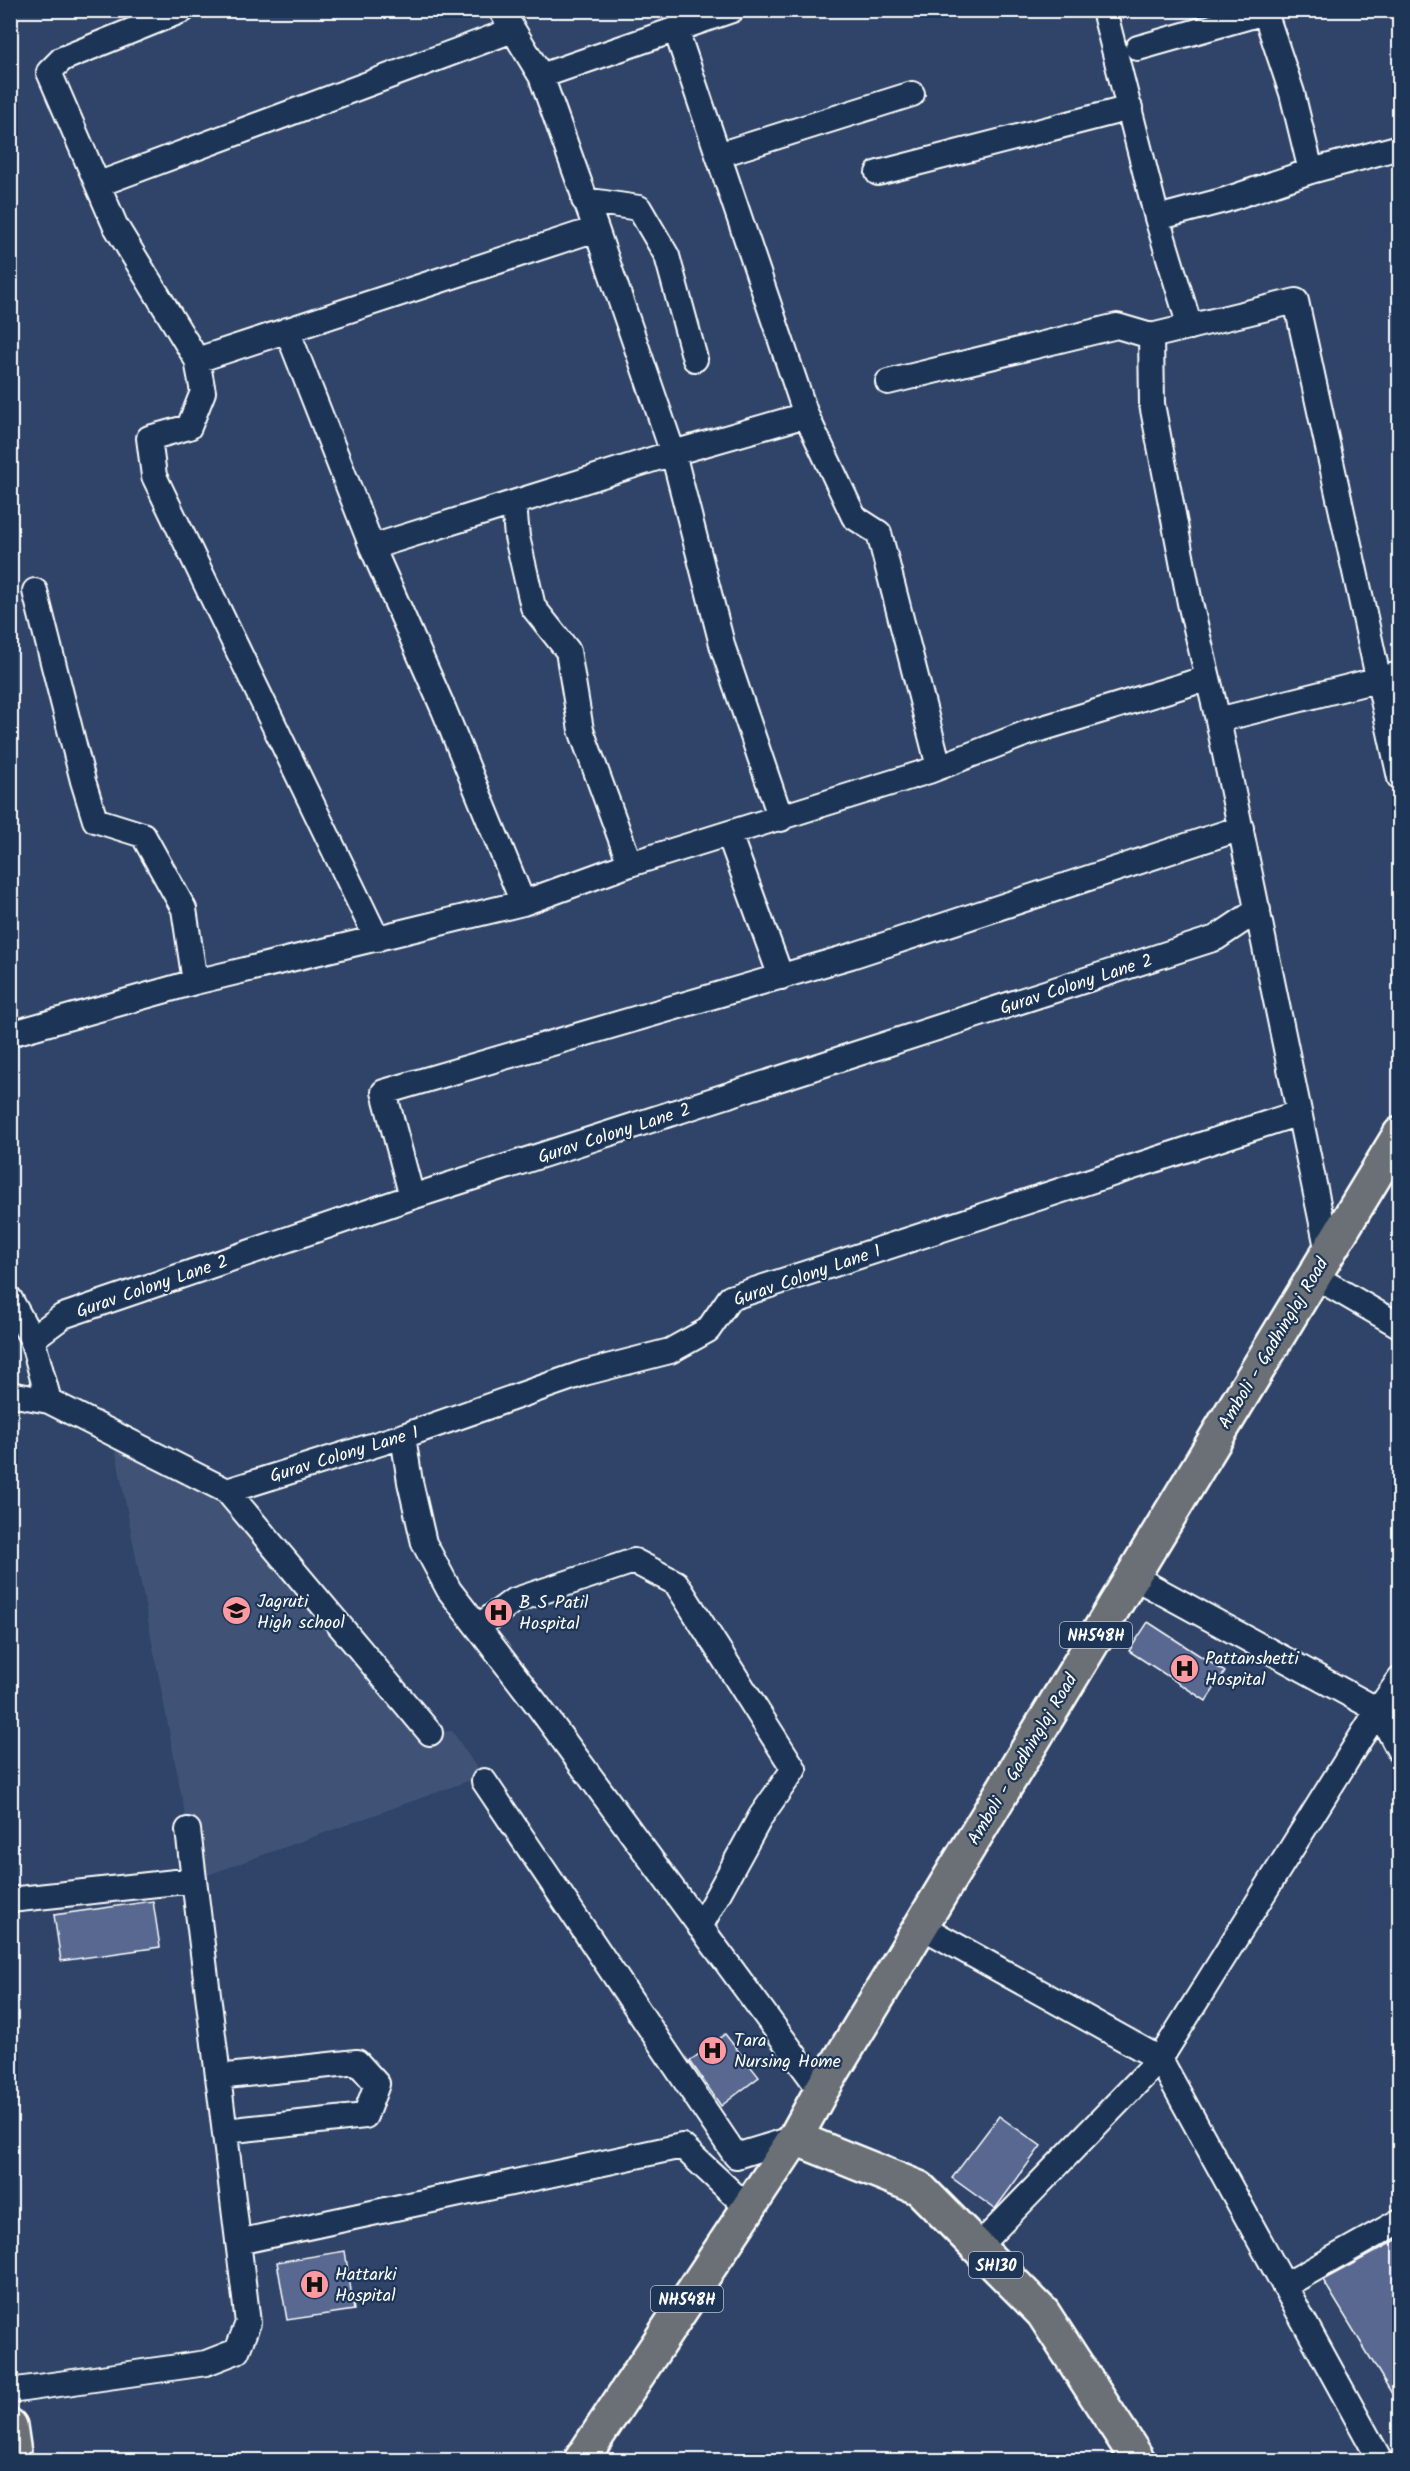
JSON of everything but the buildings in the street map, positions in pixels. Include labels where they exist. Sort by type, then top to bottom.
[{"type":"main road","name":"Amboli - Gadhinglaj Road","points":[[795,2138],[821,2091],[1400,1134]]},
{"type":"main road","name":"NH548H","points":[[580,2460],[795,2138]]},
{"type":"main road","name":"SH130","points":[[795,2138],[919,2188],[1043,2313],[1138,2460]]},
{"type":"main road","points":[[10,2426],[15,2460]]},
{"type":"street","points":[[183,10],[62,59],[49,72],[115,225],[196,360],[203,392],[189,427],[149,438],[154,476],[377,939]]},
{"type":"street","points":[[541,76],[732,10]]},
{"type":"street","points":[[1104,10],[1157,218],[1190,327]]},
{"type":"street","points":[[1138,48],[1265,12],[1292,93],[1311,171]]},
{"type":"street","points":[[99,184],[507,20],[541,76],[596,229],[673,453],[723,648],[782,819]]},
{"type":"street","points":[[676,30],[806,415],[854,517],[879,533],[939,767]]},
{"type":"street","points":[[718,155],[912,94]]},
{"type":"street","points":[[878,172],[1130,108]]},
{"type":"street","points":[[1157,218],[1225,200],[1311,171],[1400,147]]},
{"type":"street","points":[[584,200],[639,208],[667,256],[695,359]]},
{"type":"street","points":[[196,360],[596,229]]},
{"type":"street","points":[[888,382],[1117,326],[1151,336],[1296,301],[1389,676],[1400,778]]},
{"type":"street","points":[[287,330],[372,547],[444,710],[523,903]]},
{"type":"street","points":[[1151,336],[1152,404],[1190,603],[1218,720],[1299,1113],[1321,1264],[1400,1326]]},
{"type":"street","points":[[372,547],[673,453],[806,415]]},
{"type":"street","points":[[514,504],[517,537],[533,607],[568,651],[581,730],[630,864]]},
{"type":"street","points":[[36,591],[83,781],[95,819],[143,835],[183,909],[195,982]]},
{"type":"street","points":[[1218,720],[1389,676]]},
{"type":"street","points":[[10,1034],[195,982],[523,903],[630,864],[782,819],[939,767],[1028,734],[1208,678]]},
{"type":"street","points":[[412,1197],[384,1092],[862,952],[1241,828]]},
{"type":"street","points":[[729,834],[781,976]]},
{"type":"street","name":"Gurav Colony Lane 2","points":[[32,1339],[63,1316],[412,1197],[1216,938],[1258,910]]},
{"type":"street","name":"Gurav Colony Lane 1","points":[[227,1491],[403,1436],[584,1372],[670,1351],[708,1330],[730,1298],[1299,1113]]},
{"type":"street","points":[[10,1299],[32,1339],[49,1401]]},
{"type":"street","points":[[10,1394],[49,1401],[227,1491],[430,1733]]},
{"type":"street","points":[[403,1436],[410,1482],[424,1543],[449,1590],[539,1707],[821,2091]]},
{"type":"street","points":[[478,1627],[513,1601],[634,1561],[676,1583],[794,1769],[761,1816],[700,1927]]},
{"type":"street","points":[[1132,1576],[1378,1710],[1400,1752]]},
{"type":"street","points":[[978,2247],[1160,2059],[1378,1710],[1400,1679]]},
{"type":"street","points":[[484,1781],[736,2156],[795,2138]]},
{"type":"street","points":[[10,2391],[206,2363],[237,2351],[248,2323],[188,1830]]},
{"type":"street","points":[[10,1900],[194,1880]]},
{"type":"street","points":[[921,1926],[1160,2059],[1380,2460]]},
{"type":"street","points":[[218,2077],[357,2062],[377,2084],[365,2116],[225,2132]]},
{"type":"street","points":[[238,2242],[682,2146],[747,2207]]},
{"type":"street","points":[[1284,2286],[1400,2221]]},
{"type":"shaded area","name":"Jagruti High school","points":[[112,1432],[227,1491],[429,1733],[452,1731],[482,1776],[194,1880],[188,1830]]},
{"type":"place","name":"Jagruti High school","points":[[236,1611]]},
{"type":"place","name":"B S Patil Hospital","points":[[498,1612]]},
{"type":"place","name":"Pattanshetti Hospital","points":[[1184,1668]]},
{"type":"place","name":"Tara Nursing Home","points":[[713,2050]]},
{"type":"place","name":"Hattarki Hospital","points":[[314,2284]]}]
